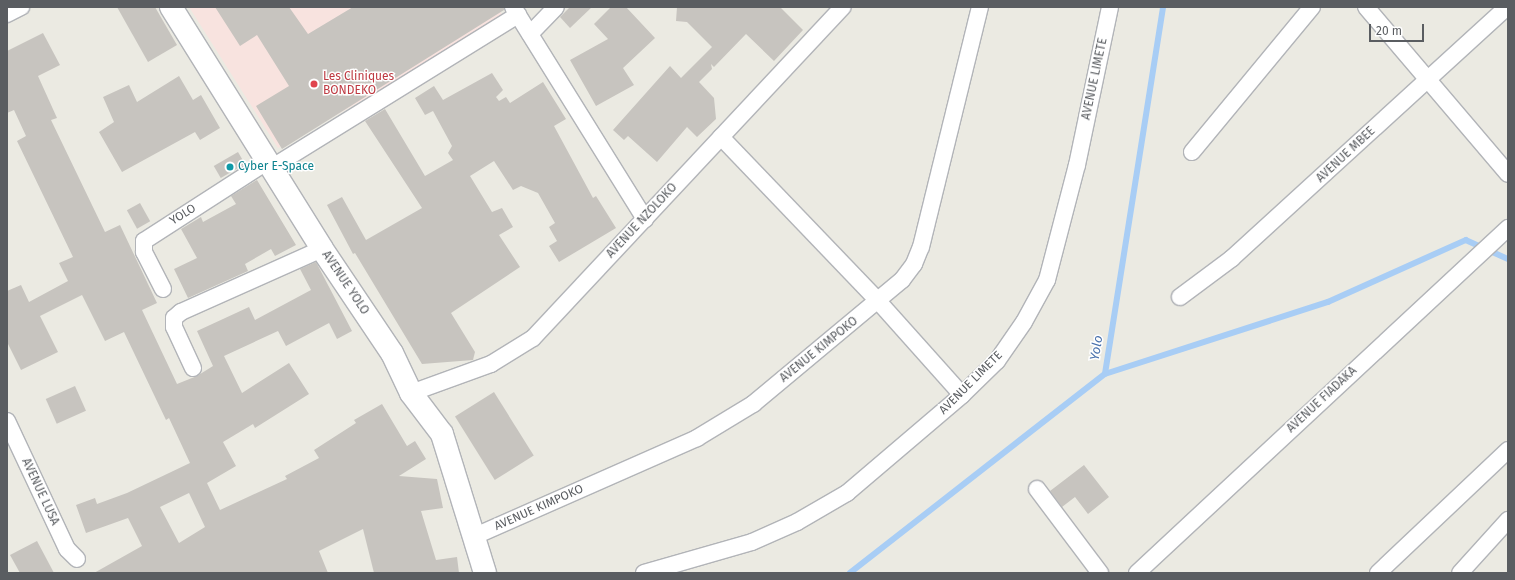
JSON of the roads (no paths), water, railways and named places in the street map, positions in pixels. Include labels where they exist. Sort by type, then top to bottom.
[{"type":"street","points":[[7,14],[21,7]]},
{"type":"street","name":"AVENUE YOLO","points":[[170,7],[322,249],[392,354],[411,392],[442,434],[475,536],[485,573]]},
{"type":"street","points":[[530,34],[556,7]]},
{"type":"street","name":"AVENUE NZOLOKO","points":[[411,392],[490,364],[533,338],[843,7]]},
{"type":"street","name":"AVENUE KIMPOKO","points":[[475,536],[697,438],[753,404],[878,302],[902,280],[914,264],[921,247],[980,7]]},
{"type":"street","name":"AVENUE LIMETE","points":[[644,573],[752,542],[797,522],[847,493],[962,395],[997,361],[1024,322],[1047,280],[1078,165],[1110,7]]},
{"type":"street","points":[[1192,152],[1312,7]]},
{"type":"street","points":[[1366,7],[1508,174]]},
{"type":"street","name":"AVENUE MBEE","points":[[1180,297],[1231,259],[1336,166],[1507,7]]},
{"type":"street","points":[[270,164],[515,11],[645,219]]},
{"type":"street","points":[[720,137],[878,302],[962,395]]},
{"type":"street","name":"YOLO","points":[[163,289],[144,252],[144,241],[270,164]]},
{"type":"street","name":"AVENUE FIADAKA","points":[[1137,573],[1508,228]]},
{"type":"street","points":[[193,368],[174,327],[174,318],[181,312],[322,249]]},
{"type":"street","name":"AVENUE LUSA","points":[[7,421],[67,549],[77,559]]},
{"type":"street","points":[[1378,573],[1508,450]]},
{"type":"street","points":[[1037,489],[1100,573]]},
{"type":"street","points":[[1460,573],[1508,520]]},
{"type":"waterway","name":"Yolo","points":[[850,573],[1105,374],[1163,7]]},
{"type":"waterway","points":[[1105,374],[1328,302],[1466,240],[1508,259]]},
{"type":"place","name":"Les Cliniques BONDEKO","points":[[314,84]]},
{"type":"place","name":"Cyber E-Space","points":[[230,167]]}]
